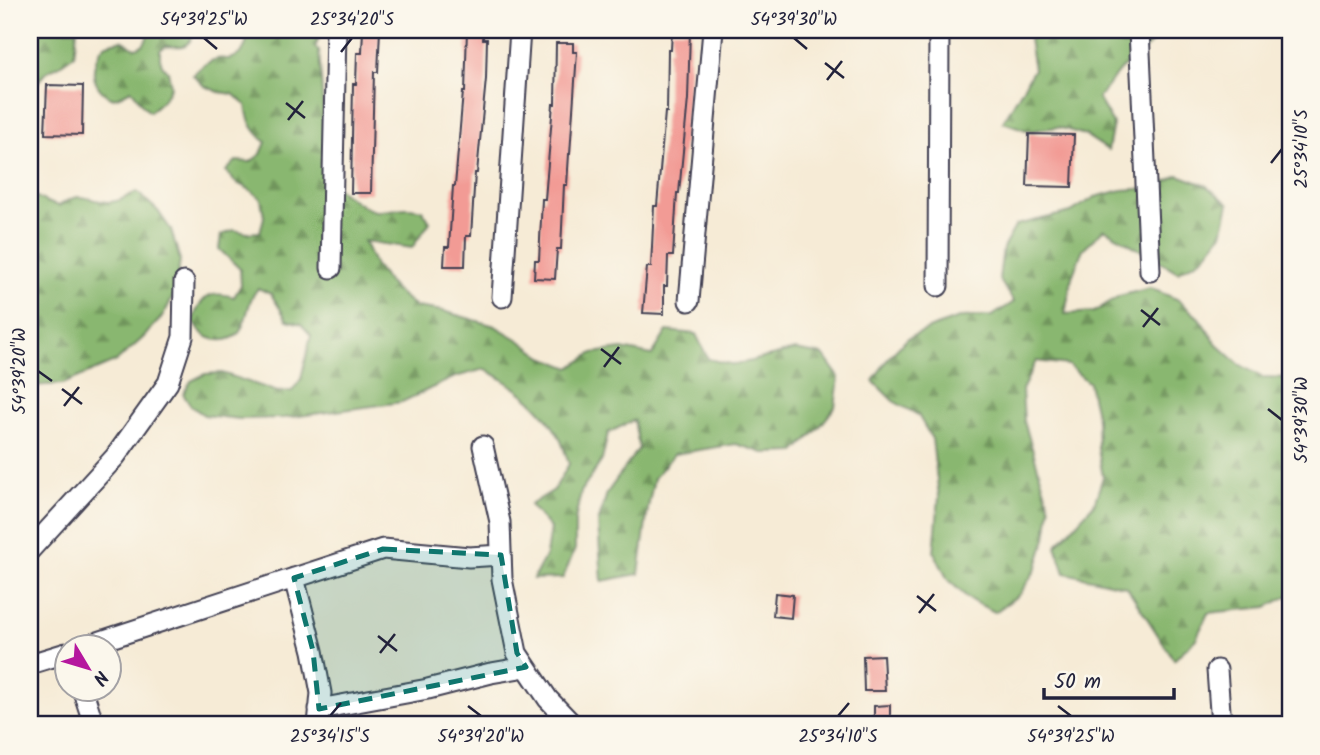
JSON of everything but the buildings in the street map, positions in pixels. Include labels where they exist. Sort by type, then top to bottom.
[{"type":"street","points":[[331,268],[337,30]]},
{"type":"street","points":[[502,297],[520,30]]},
{"type":"street","points":[[689,301],[713,30]]},
{"type":"street","points":[[938,286],[939,30]]},
{"type":"street","points":[[1139,30],[1150,271]]},
{"type":"street","points":[[30,550],[116,457],[168,383],[183,337],[184,282]]},
{"type":"street","points":[[483,446],[500,522],[502,579],[517,653],[548,699],[573,725]]},
{"type":"street","points":[[122,634],[383,550],[469,557],[501,555]]},
{"type":"street","points":[[295,578],[321,693],[319,717],[491,673],[526,667]]},
{"type":"street","points":[[30,664],[52,657]]},
{"type":"street","points":[[1217,670],[1221,725]]},
{"type":"street","points":[[86,702],[93,725]]},
{"type":"highlighted area","points":[[383,549],[501,555],[517,653],[526,667],[319,709],[313,651],[294,578]]},
{"type":"green space","points":[[30,30],[77,30],[74,55],[46,72],[30,96]]},
{"type":"green space","points":[[149,30],[187,30],[192,37],[185,45],[166,46],[160,50],[162,65],[168,71],[171,86],[164,99],[150,112],[131,90],[111,98],[98,87],[94,77],[94,66],[105,45],[122,40],[135,48],[141,46]]},
{"type":"green space","points":[[245,30],[322,30],[315,48],[319,50],[328,181],[371,210],[422,210],[430,222],[412,248],[364,241],[375,266],[394,289],[416,307],[443,311],[495,326],[543,357],[570,368],[593,353],[622,349],[652,355],[667,331],[696,334],[708,359],[735,365],[795,350],[823,355],[839,377],[835,407],[795,452],[764,453],[736,444],[674,454],[654,478],[639,574],[602,581],[598,523],[607,493],[639,448],[634,420],[608,433],[602,460],[581,492],[575,520],[575,549],[563,578],[533,579],[546,555],[550,528],[530,505],[554,490],[569,464],[559,437],[543,413],[516,389],[485,369],[455,377],[402,402],[284,418],[240,419],[204,415],[191,406],[183,394],[191,381],[205,374],[222,373],[278,392],[292,391],[301,379],[311,335],[301,324],[287,320],[271,294],[258,288],[251,299],[242,329],[233,338],[209,338],[193,320],[203,300],[219,294],[234,297],[241,285],[240,269],[219,249],[221,235],[234,230],[260,232],[264,217],[261,199],[235,182],[226,171],[236,161],[250,162],[261,154],[266,142],[252,126],[246,105],[233,94],[204,86],[193,75],[210,61],[238,55],[247,40]]},
{"type":"green space","points":[[1039,30],[1153,30],[1162,34],[1120,70],[1098,98],[1113,124],[1108,150],[1085,135],[1058,127],[1029,131],[1003,122],[1034,69],[1029,39]]},
{"type":"green space","points":[[1178,175],[1205,185],[1229,204],[1222,234],[1203,258],[1178,272],[1104,229],[1083,249],[1072,277],[1065,314],[1094,312],[1119,296],[1150,288],[1177,299],[1199,318],[1217,344],[1239,364],[1262,377],[1290,378],[1290,595],[1267,607],[1208,613],[1196,639],[1174,660],[1127,587],[1065,573],[1056,546],[1094,504],[1103,477],[1097,419],[1089,383],[1068,365],[1036,361],[1022,390],[1024,421],[1050,508],[1046,538],[1036,569],[1020,594],[995,612],[970,600],[948,580],[934,552],[939,497],[932,439],[918,415],[893,401],[873,381],[889,357],[908,338],[962,317],[992,316],[1014,302],[999,279],[1003,248],[1016,225],[1071,212],[1095,197],[1122,190],[1154,188]]},
{"type":"green space","points":[[137,192],[158,211],[171,230],[180,260],[176,291],[163,316],[117,361],[63,384],[30,386],[30,193],[59,206],[78,197],[112,202]]}]
